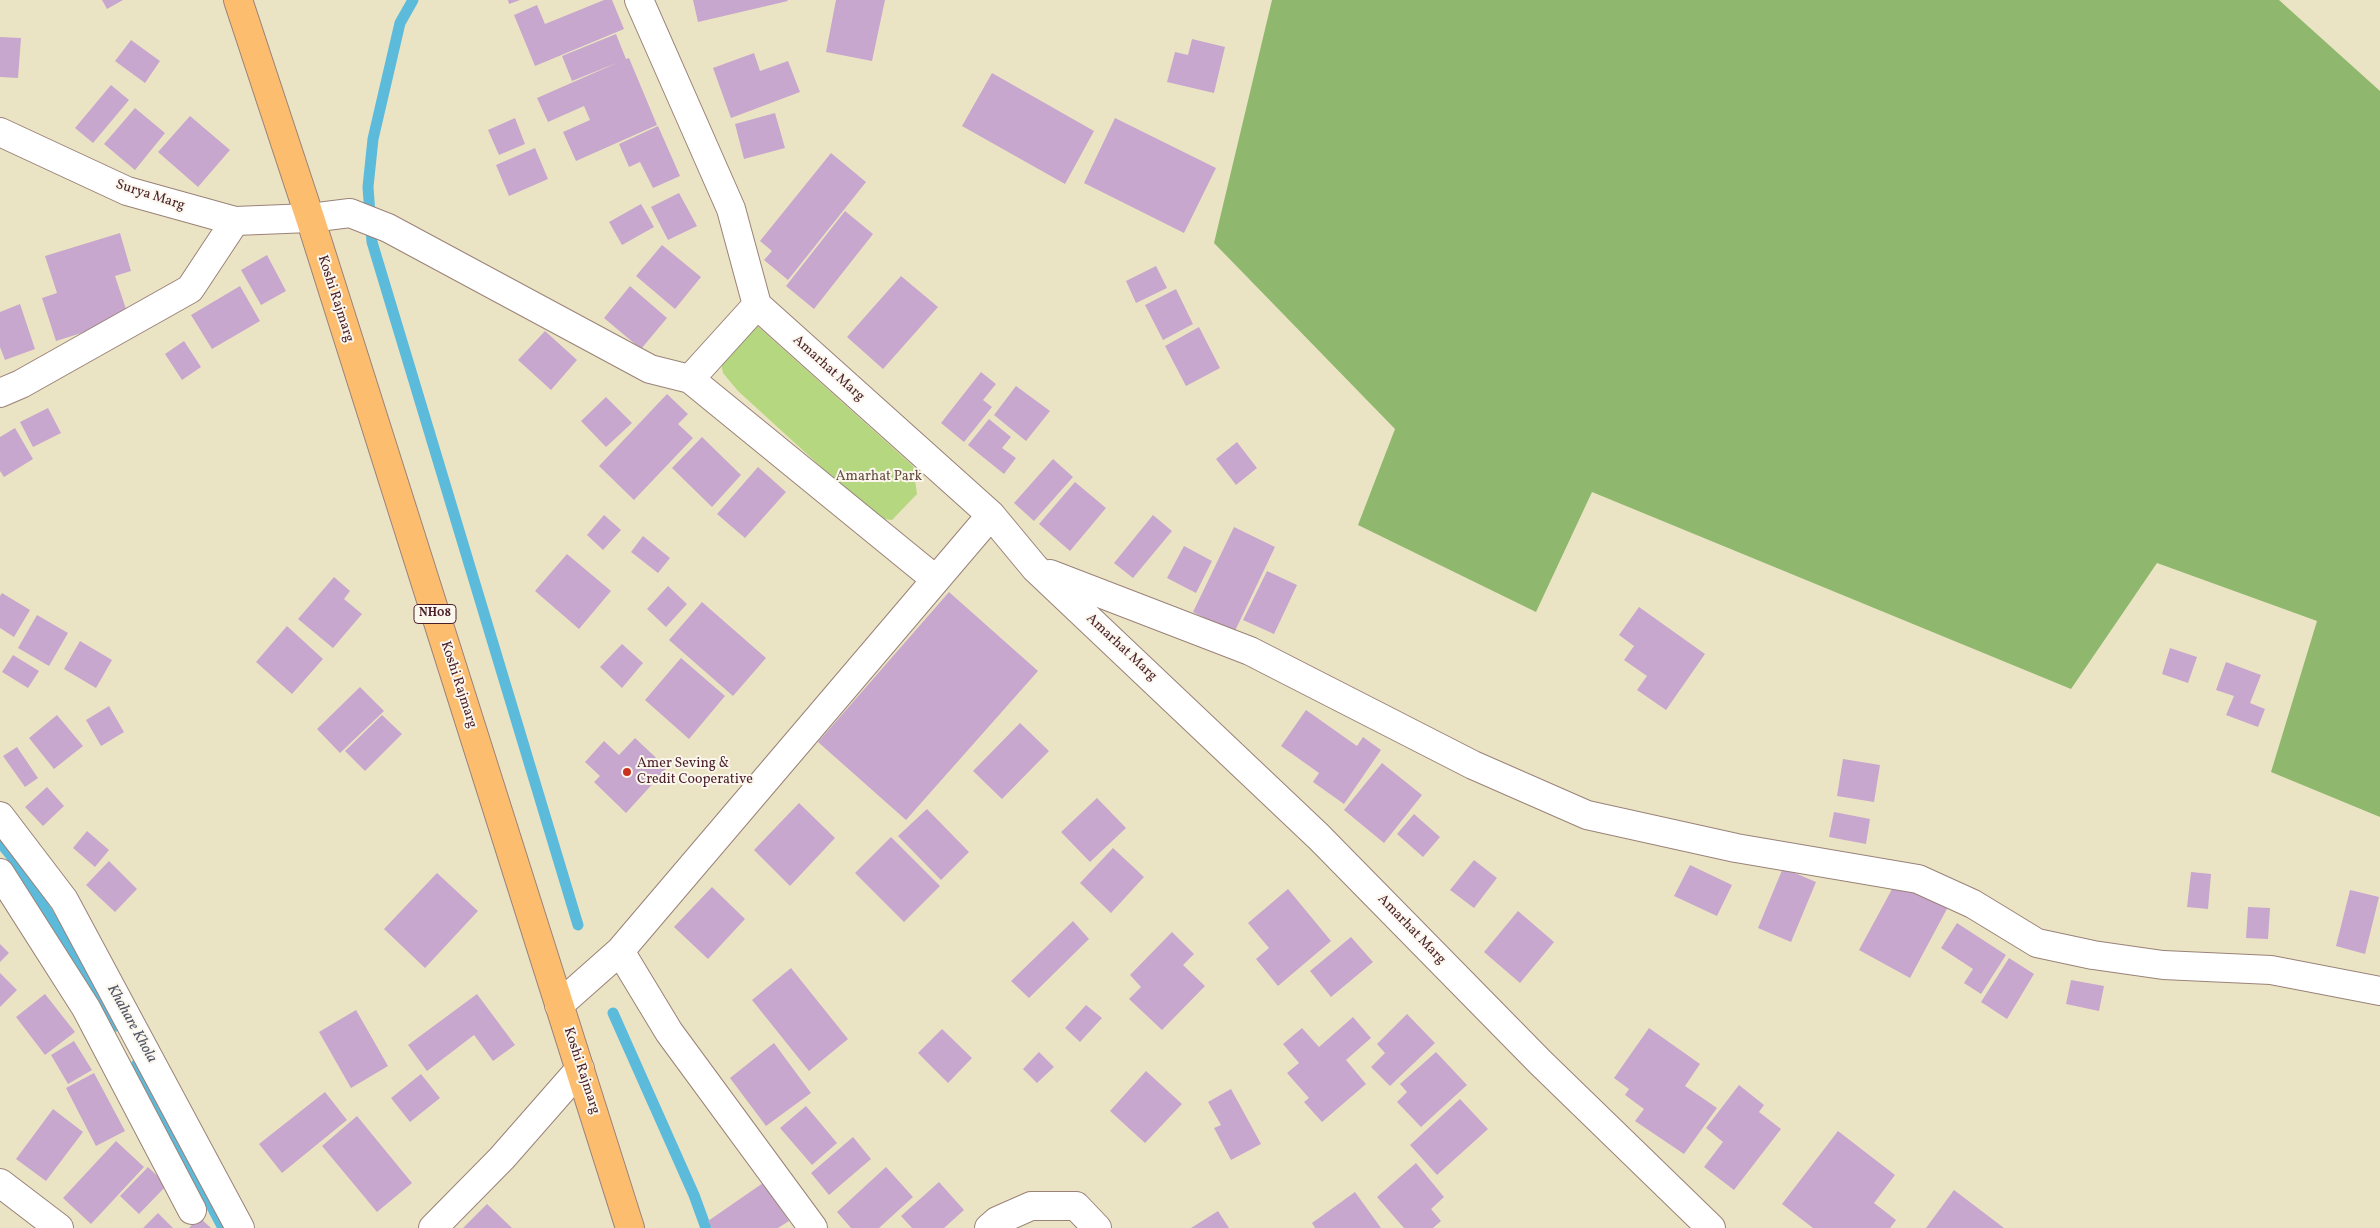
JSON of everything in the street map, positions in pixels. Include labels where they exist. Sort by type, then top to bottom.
[{"type":"main road","name":"Koshi Rajmarg","points":[[238,0],[310,218],[630,1228]]},
{"type":"street","points":[[639,0],[731,209],[757,305],[690,379],[935,579]]},
{"type":"street","name":"Surya Marg","points":[[0,132],[127,191],[235,221],[310,218],[350,213],[388,228],[650,369],[690,379]]},
{"type":"street","points":[[0,393],[21,384],[190,289],[235,221]]},
{"type":"street","name":"Amarhat Marg","points":[[757,305],[991,515],[1035,568],[1319,837],[1540,1062],[1711,1228]]},
{"type":"street","points":[[559,1005],[620,951],[991,515]]},
{"type":"street","points":[[1035,568],[1250,651],[1474,765],[1587,815],[1736,848],[1918,879],[1973,904],[2037,943],[2093,955],[2163,965],[2271,970],[2380,992]]},
{"type":"street","points":[[0,816],[10,847],[64,900],[240,1228]]},
{"type":"street","points":[[0,873],[86,1008],[192,1210]]},
{"type":"street","points":[[620,951],[669,1032],[813,1228]]},
{"type":"street","points":[[433,1228],[502,1158],[580,1069]]},
{"type":"street","points":[[0,1183],[59,1228]]},
{"type":"street","points":[[989,1228],[997,1221],[1031,1206],[1076,1206],[1097,1228]]},
{"type":"green space","points":[[1272,0],[2279,0],[2380,91],[2380,817],[2271,772],[2317,621],[2157,563],[2071,689],[1592,492],[1536,612],[1358,525],[1395,429],[1214,243]]},
{"type":"green space","name":"Amarhat Park","points":[[753,322],[913,466],[917,494],[892,520],[877,518],[738,391],[723,373],[719,353]]},
{"type":"building","points":[[102,0],[123,0],[107,9]]},
{"type":"building","points":[[508,0],[520,0],[509,4]]},
{"type":"building","points":[[604,0],[612,0],[624,29],[535,66],[514,15],[537,5],[545,24]]},
{"type":"building","points":[[693,0],[787,0],[788,1],[698,22]]},
{"type":"building","points":[[836,0],[885,0],[872,61],[826,52]]},
{"type":"building","points":[[616,34],[626,59],[629,58],[657,125],[576,161],[563,132],[590,120],[584,106],[548,122],[537,98],[619,62],[572,81],[562,56]]},
{"type":"building","points":[[0,37],[21,38],[18,78],[0,77]]},
{"type":"building","points":[[1192,39],[1225,47],[1214,93],[1167,82],[1175,52],[1188,55]]},
{"type":"building","points":[[131,40],[160,61],[145,83],[115,61]]},
{"type":"building","points":[[754,53],[760,71],[788,61],[800,92],[731,118],[713,68]]},
{"type":"building","points":[[992,73],[1094,131],[1065,184],[962,126]]},
{"type":"building","points":[[111,85],[129,100],[93,143],[75,128]]},
{"type":"building","points":[[135,108],[165,133],[135,170],[104,144]]},
{"type":"building","points":[[775,113],[785,148],[744,159],[735,124]]},
{"type":"building","points":[[190,116],[230,150],[198,187],[158,152]]},
{"type":"building","points":[[515,118],[525,144],[499,155],[488,130]]},
{"type":"building","points":[[1115,118],[1216,168],[1184,233],[1084,183]]},
{"type":"building","points":[[658,126],[680,176],[653,188],[640,162],[629,167],[619,144]]},
{"type":"building","points":[[535,148],[548,179],[509,196],[496,165]]},
{"type":"building","points":[[831,153],[866,182],[788,280],[764,260],[772,251],[760,241]]},
{"type":"building","points":[[679,193],[697,226],[668,240],[651,207]]},
{"type":"building","points":[[641,204],[654,227],[622,245],[609,222]]},
{"type":"building","points":[[845,211],[873,234],[814,309],[786,286]]},
{"type":"building","points":[[120,233],[131,271],[115,276],[129,318],[56,341],[42,298],[57,293],[45,256]]},
{"type":"building","points":[[662,245],[701,277],[675,309],[636,276]]},
{"type":"building","points":[[267,255],[286,291],[261,305],[241,270]]},
{"type":"building","points":[[1156,266],[1167,288],[1136,303],[1126,281]]},
{"type":"building","points":[[901,276],[938,307],[883,369],[847,337]]},
{"type":"building","points":[[240,286],[260,321],[212,349],[191,315]]},
{"type":"building","points":[[630,286],[667,318],[641,349],[604,318]]},
{"type":"building","points":[[1176,289],[1193,324],[1163,340],[1145,305]]},
{"type":"building","points":[[20,304],[35,349],[5,360],[0,347],[0,312]]},
{"type":"building","points":[[1199,327],[1220,368],[1186,386],[1165,346]]},
{"type":"building","points":[[545,331],[577,360],[551,390],[518,360]]},
{"type":"building","points":[[184,341],[201,367],[182,380],[165,354]]},
{"type":"building","points":[[981,372],[996,384],[983,400],[992,407],[964,442],[941,423]]},
{"type":"building","points":[[1016,386],[1050,411],[1026,441],[994,415]]},
{"type":"building","points":[[667,394],[688,414],[678,424],[693,438],[634,500],[599,466]]},
{"type":"building","points":[[606,397],[632,423],[606,447],[581,421]]},
{"type":"building","points":[[48,408],[61,433],[33,447],[20,422]]},
{"type":"building","points":[[989,419],[1011,437],[1002,448],[1016,458],[1004,474],[968,445]]},
{"type":"building","points":[[15,428],[33,459],[4,477],[0,471],[0,437]]},
{"type":"building","points":[[702,437],[741,475],[712,507],[672,468]]},
{"type":"building","points":[[1237,442],[1257,468],[1236,485],[1216,459]]},
{"type":"building","points":[[1053,459],[1073,477],[1034,521],[1014,503]]},
{"type":"building","points":[[758,467],[786,492],[745,538],[717,514]]},
{"type":"building","points":[[1075,482],[1106,508],[1070,551],[1039,524]]},
{"type":"building","points":[[604,515],[621,530],[603,550],[587,535]]},
{"type":"building","points":[[1153,515],[1172,531],[1133,578],[1114,563]]},
{"type":"building","points":[[1234,527],[1275,547],[1234,633],[1193,612]]},
{"type":"building","points":[[643,536],[670,558],[658,573],[631,552]]},
{"type":"building","points":[[1184,546],[1212,561],[1196,593],[1167,578]]},
{"type":"building","points":[[567,554],[611,591],[579,629],[535,591]]},
{"type":"building","points":[[1267,571],[1297,585],[1274,634],[1243,620]]},
{"type":"building","points":[[334,577],[350,591],[344,599],[362,614],[333,648],[298,619]]},
{"type":"building","points":[[668,586],[687,604],[666,627],[647,609]]},
{"type":"building","points":[[949,592],[1038,671],[906,820],[818,742]]},
{"type":"building","points":[[2,593],[30,610],[14,637],[0,628],[0,596]]},
{"type":"building","points":[[702,602],[766,658],[733,696],[669,640]]},
{"type":"building","points":[[1639,607],[1705,654],[1666,710],[1637,690],[1647,676],[1624,660],[1634,646],[1619,635]]},
{"type":"building","points":[[37,615],[68,633],[49,666],[18,648]]},
{"type":"building","points":[[287,626],[323,659],[292,694],[256,662]]},
{"type":"building","points":[[80,641],[112,660],[96,688],[64,669]]},
{"type":"building","points":[[622,644],[643,663],[622,688],[600,667]]},
{"type":"building","points":[[2170,648],[2197,657],[2188,683],[2162,674]]},
{"type":"building","points":[[13,655],[39,671],[28,688],[2,672]]},
{"type":"building","points":[[681,658],[725,696],[689,739],[645,700]]},
{"type":"building","points":[[2226,662],[2261,675],[2250,703],[2265,709],[2258,727],[2226,715],[2234,696],[2216,690]]},
{"type":"building","points":[[360,687],[384,711],[340,753],[317,729]]},
{"type":"building","points":[[109,706],[124,732],[101,746],[86,720]]},
{"type":"building","points":[[1306,710],[1357,746],[1363,737],[1381,750],[1344,804],[1313,782],[1319,773],[1281,746]]},
{"type":"building","points":[[57,715],[83,746],[54,769],[29,738]]},
{"type":"building","points":[[382,715],[402,734],[365,771],[345,751]]},
{"type":"building","points":[[1020,723],[1049,751],[1002,799],[973,771]]},
{"type":"building","points":[[635,738],[667,768],[626,813],[594,782],[600,776],[585,762],[604,741],[619,755]]},
{"type":"building","points":[[17,747],[38,778],[25,787],[3,756]]},
{"type":"building","points":[[1843,759],[1880,765],[1874,802],[1837,796]]},
{"type":"building","points":[[1382,763],[1422,795],[1384,843],[1344,810]]},
{"type":"building","points":[[47,787],[64,806],[43,826],[25,807]]},
{"type":"building","points":[[1097,798],[1126,828],[1090,862],[1061,832]]},
{"type":"building","points":[[799,803],[835,838],[790,886],[754,850]]},
{"type":"building","points":[[927,809],[969,852],[941,880],[898,836]]},
{"type":"building","points":[[1834,812],[1870,819],[1866,844],[1829,837]]},
{"type":"building","points":[[1414,814],[1440,837],[1423,857],[1397,834]]},
{"type":"building","points":[[87,831],[109,850],[95,867],[73,848]]},
{"type":"building","points":[[891,837],[940,886],[904,922],[855,873]]},
{"type":"building","points":[[1113,848],[1144,877],[1111,913],[1080,883]]},
{"type":"building","points":[[1474,860],[1497,878],[1474,908],[1450,890]]},
{"type":"building","points":[[109,861],[137,889],[115,912],[86,885]]},
{"type":"building","points":[[1690,865],[1732,885],[1717,916],[1674,896]]},
{"type":"building","points":[[1783,868],[1816,882],[1791,942],[1758,928]]},
{"type":"building","points":[[2191,872],[2211,874],[2208,909],[2187,907]]},
{"type":"building","points":[[437,873],[478,911],[425,968],[384,929]]},
{"type":"building","points":[[1898,878],[1949,905],[1910,978],[1859,950]]},
{"type":"building","points":[[712,887],[745,919],[708,959],[674,927]]},
{"type":"building","points":[[1288,889],[1331,941],[1278,986],[1256,959],[1269,948],[1248,923]]},
{"type":"building","points":[[2350,890],[2379,897],[2365,954],[2336,946]]},
{"type":"building","points":[[2248,907],[2270,908],[2268,939],[2246,938]]},
{"type":"building","points":[[1518,911],[1554,942],[1520,983],[1484,952]]},
{"type":"building","points":[[1073,921],[1089,939],[1029,998],[1011,981]]},
{"type":"building","points":[[1957,923],[2006,955],[1981,994],[1964,983],[1973,969],[1941,948]]},
{"type":"building","points":[[1172,932],[1194,954],[1183,965],[1205,986],[1162,1030],[1129,999],[1141,987],[1130,975]]},
{"type":"building","points":[[1351,937],[1373,962],[1331,997],[1310,971]]},
{"type":"building","points":[[0,944],[9,953],[0,962]]},
{"type":"building","points":[[2009,958],[2034,974],[2007,1019],[1981,1002]]},
{"type":"building","points":[[791,968],[848,1039],[809,1071],[752,1000]]},
{"type":"building","points":[[0,973],[17,990],[0,1007]]},
{"type":"building","points":[[2071,980],[2104,986],[2099,1011],[2066,1004]]},
{"type":"building","points":[[45,994],[75,1032],[45,1055],[16,1017]]},
{"type":"building","points":[[477,994],[515,1045],[493,1061],[474,1035],[427,1071],[408,1045]]},
{"type":"building","points":[[1086,1005],[1102,1018],[1080,1042],[1065,1028]]},
{"type":"building","points":[[356,1010],[388,1066],[351,1088],[319,1032]]},
{"type":"building","points":[[1407,1014],[1435,1043],[1390,1086],[1371,1067],[1385,1053],[1377,1044]]},
{"type":"building","points":[[1353,1017],[1371,1038],[1346,1060],[1366,1084],[1322,1122],[1304,1102],[1309,1098],[1287,1073],[1299,1063],[1283,1044],[1302,1028],[1319,1047]]},
{"type":"building","points":[[1649,1028],[1700,1064],[1685,1086],[1717,1108],[1684,1154],[1635,1121],[1644,1109],[1625,1095],[1629,1089],[1614,1078]]},
{"type":"building","points":[[942,1029],[972,1058],[948,1083],[918,1053]]},
{"type":"building","points":[[74,1041],[92,1070],[68,1084],[51,1055]]},
{"type":"building","points":[[774,1043],[811,1093],[766,1126],[730,1078]]},
{"type":"building","points":[[1039,1052],[1054,1067],[1037,1083],[1023,1069]]},
{"type":"building","points":[[1436,1052],[1467,1085],[1421,1127],[1397,1102],[1407,1092],[1400,1084]]},
{"type":"building","points":[[1146,1071],[1182,1104],[1145,1143],[1110,1111]]},
{"type":"building","points":[[94,1073],[125,1131],[96,1146],[66,1088]]},
{"type":"building","points":[[421,1074],[440,1098],[410,1122],[391,1098]]},
{"type":"building","points":[[1739,1085],[1764,1105],[1759,1112],[1781,1129],[1734,1190],[1704,1167],[1723,1142],[1706,1128]]},
{"type":"building","points":[[1231,1089],[1261,1144],[1231,1160],[1214,1128],[1221,1125],[1208,1102]]},
{"type":"building","points":[[325,1092],[347,1120],[282,1173],[259,1144]]},
{"type":"building","points":[[1460,1099],[1488,1129],[1437,1175],[1410,1145]]},
{"type":"building","points":[[806,1106],[837,1143],[812,1165],[780,1128]]},
{"type":"building","points":[[53,1109],[83,1132],[46,1181],[16,1159]]},
{"type":"building","points":[[357,1116],[412,1183],[377,1212],[322,1146]]},
{"type":"building","points":[[1838,1131],[1895,1175],[1874,1203],[1896,1220],[1890,1228],[1813,1228],[1782,1204]]},
{"type":"building","points":[[853,1137],[871,1159],[829,1195],[811,1173]]},
{"type":"building","points":[[116,1141],[144,1167],[91,1224],[63,1198]]},
{"type":"building","points":[[1416,1163],[1444,1197],[1431,1209],[1441,1221],[1433,1228],[1404,1228],[1377,1197]]},
{"type":"building","points":[[148,1167],[167,1185],[139,1214],[120,1196]]},
{"type":"building","points":[[886,1167],[913,1197],[879,1228],[851,1228],[837,1212]]},
{"type":"building","points":[[939,1182],[964,1210],[944,1228],[912,1228],[901,1216]]},
{"type":"building","points":[[763,1183],[789,1221],[778,1228],[712,1228],[708,1221]]},
{"type":"building","points":[[1954,1190],[2004,1228],[1926,1228]]},
{"type":"building","points":[[1355,1192],[1381,1228],[1315,1228],[1312,1223]]},
{"type":"building","points":[[487,1204],[512,1228],[463,1228]]},
{"type":"building","points":[[1218,1211],[1229,1228],[1191,1228]]},
{"type":"building","points":[[158,1213],[173,1228],[143,1228]]},
{"type":"building","points":[[199,1217],[211,1228],[189,1228]]},
{"type":"waterway","points":[[413,0],[400,23],[373,139],[368,187],[372,242],[578,925]]},
{"type":"waterway","name":"Khahare Khola","points":[[0,842],[20,867],[116,1026]]},
{"type":"waterway","points":[[613,1013],[694,1195],[706,1228]]},
{"type":"waterway","name":"Khahare Khola","points":[[137,1064],[223,1228]]},
{"type":"place","name":"Amer Seving & Credit Cooperative","points":[[627,772]]}]
